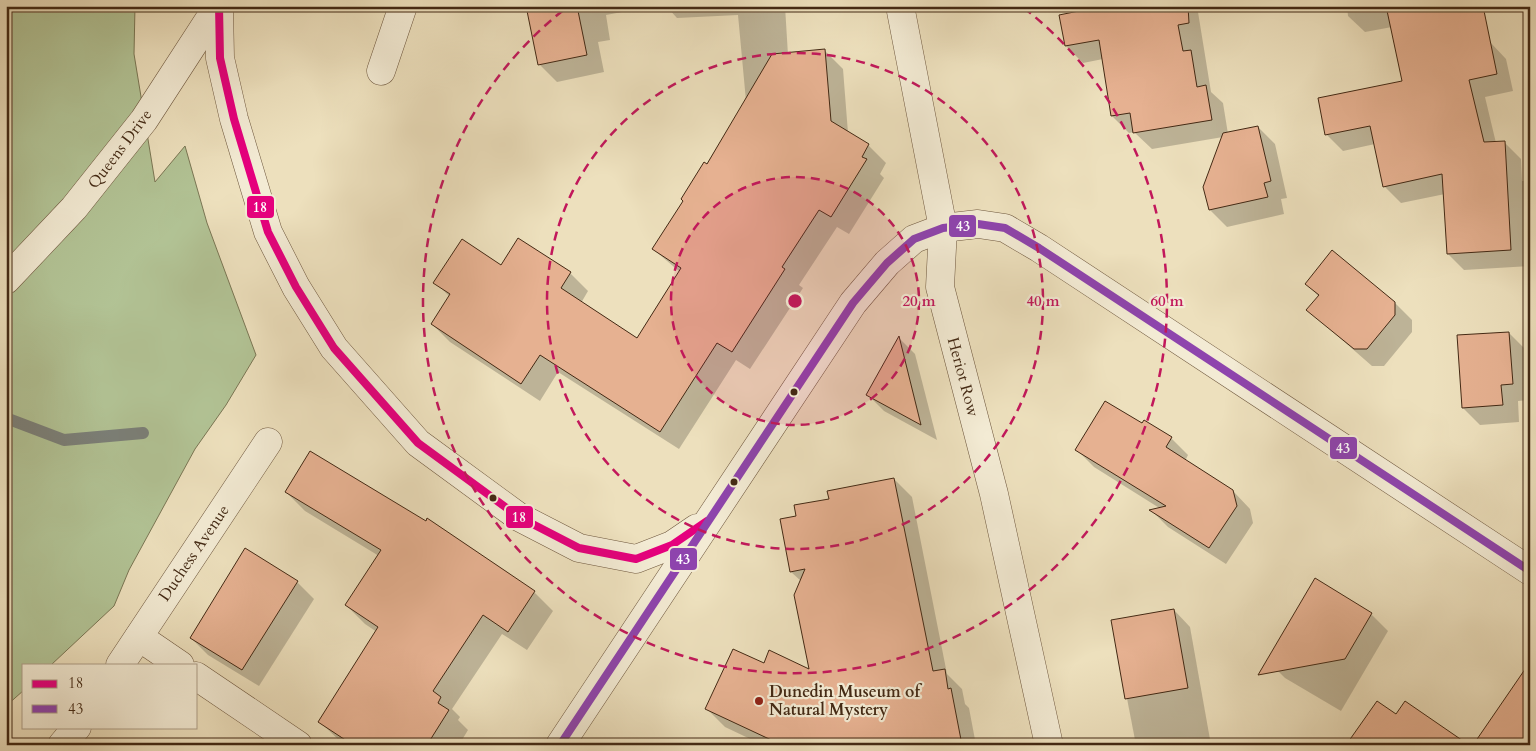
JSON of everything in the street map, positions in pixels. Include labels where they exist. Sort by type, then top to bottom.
[{"type":"street","name":"Queens Drive","points":[[6,280],[74,208],[144,120],[218,6]]},
{"type":"street","points":[[218,6],[220,58],[234,119],[268,232],[296,287],[334,348],[418,443],[519,517],[579,548],[636,559],[672,545],[706,521]]},
{"type":"street","points":[[381,71],[403,6]]},
{"type":"street","name":"Heriot Row","points":[[900,6],[943,228],[940,287],[994,494],[1049,745]]},
{"type":"street","points":[[560,745],[706,521],[853,303],[887,263],[914,239],[943,228],[978,224],[1005,228],[1530,571]]},
{"type":"street","name":"Duchess Avenue","points":[[121,664],[268,442]]},
{"type":"street","points":[[139,636],[179,664]]},
{"type":"street","points":[[198,677],[298,745]]},
{"type":"street","points":[[62,745],[77,728]]},
{"type":"green space","points":[[6,6],[135,6],[134,54],[155,182],[185,146],[207,223],[256,355],[226,405],[195,449],[129,570],[114,606],[52,664],[22,664],[22,692],[6,706]]},
{"type":"building","points":[[526,6],[577,6],[587,55],[538,65]]},
{"type":"building","points":[[1094,6],[1188,6],[1189,23],[1178,25],[1183,51],[1191,50],[1197,87],[1206,85],[1212,120],[1133,133],[1130,113],[1111,116],[1099,40],[1065,46],[1059,15],[1094,8]]},
{"type":"building","points":[[1386,6],[1483,6],[1497,74],[1469,80],[1484,142],[1505,141],[1511,250],[1447,254],[1442,174],[1383,187],[1370,126],[1325,135],[1318,98],[1402,81]]},
{"type":"building","points":[[825,49],[831,121],[869,144],[862,157],[867,159],[831,217],[819,210],[782,267],[785,269],[732,352],[717,343],[660,432],[540,355],[521,384],[431,324],[450,294],[433,283],[462,239],[501,265],[518,238],[571,272],[561,288],[637,338],[681,268],[652,249],[683,201],[681,199],[704,162],[707,164],[772,54]]},
{"type":"building","points":[[1258,126],[1271,181],[1264,183],[1268,197],[1209,210],[1203,187],[1223,133]]},
{"type":"building","points":[[1332,250],[1395,302],[1395,315],[1367,349],[1354,349],[1306,310],[1319,295],[1305,284]]},
{"type":"building","points":[[1509,332],[1513,384],[1501,385],[1503,405],[1462,408],[1457,335]]},
{"type":"building","points":[[899,336],[921,425],[866,395]]},
{"type":"building","points":[[1105,401],[1142,423],[1144,420],[1172,437],[1166,447],[1233,490],[1237,506],[1209,548],[1149,510],[1166,506],[1075,450]]},
{"type":"building","points":[[310,451],[426,521],[427,518],[535,591],[508,632],[483,615],[433,691],[441,697],[438,703],[449,710],[427,745],[353,745],[318,722],[378,627],[345,605],[381,550],[285,492]]},
{"type":"building","points":[[894,478],[933,671],[945,669],[948,689],[951,688],[962,745],[782,745],[705,709],[733,649],[764,663],[769,650],[809,669],[794,595],[805,569],[790,572],[780,519],[796,516],[794,505],[829,499],[827,491]]},
{"type":"building","points":[[245,548],[298,581],[242,670],[190,638]]},
{"type":"building","points":[[1315,578],[1372,613],[1345,659],[1258,675]]},
{"type":"building","points":[[1174,609],[1188,688],[1125,699],[1111,620]]},
{"type":"building","points":[[1530,662],[1530,745],[1473,745]]},
{"type":"building","points":[[1377,701],[1396,714],[1405,701],[1469,745],[1346,745]]},
{"type":"waterway","points":[[6,418],[64,440],[143,433]]},
{"type":"transit line","name":"18","points":[[219,6],[220,58],[234,119],[268,232],[296,287],[334,348],[418,443],[519,517],[579,548],[636,559],[672,545],[707,521]]},
{"type":"transit line","name":"43","points":[[560,745],[853,303],[887,263],[914,239],[943,228],[978,224],[1005,228],[1039,248],[1530,571]]},
{"type":"place","name":"Dunedin Museum of Natural Mystery","points":[[759,701]]}]
